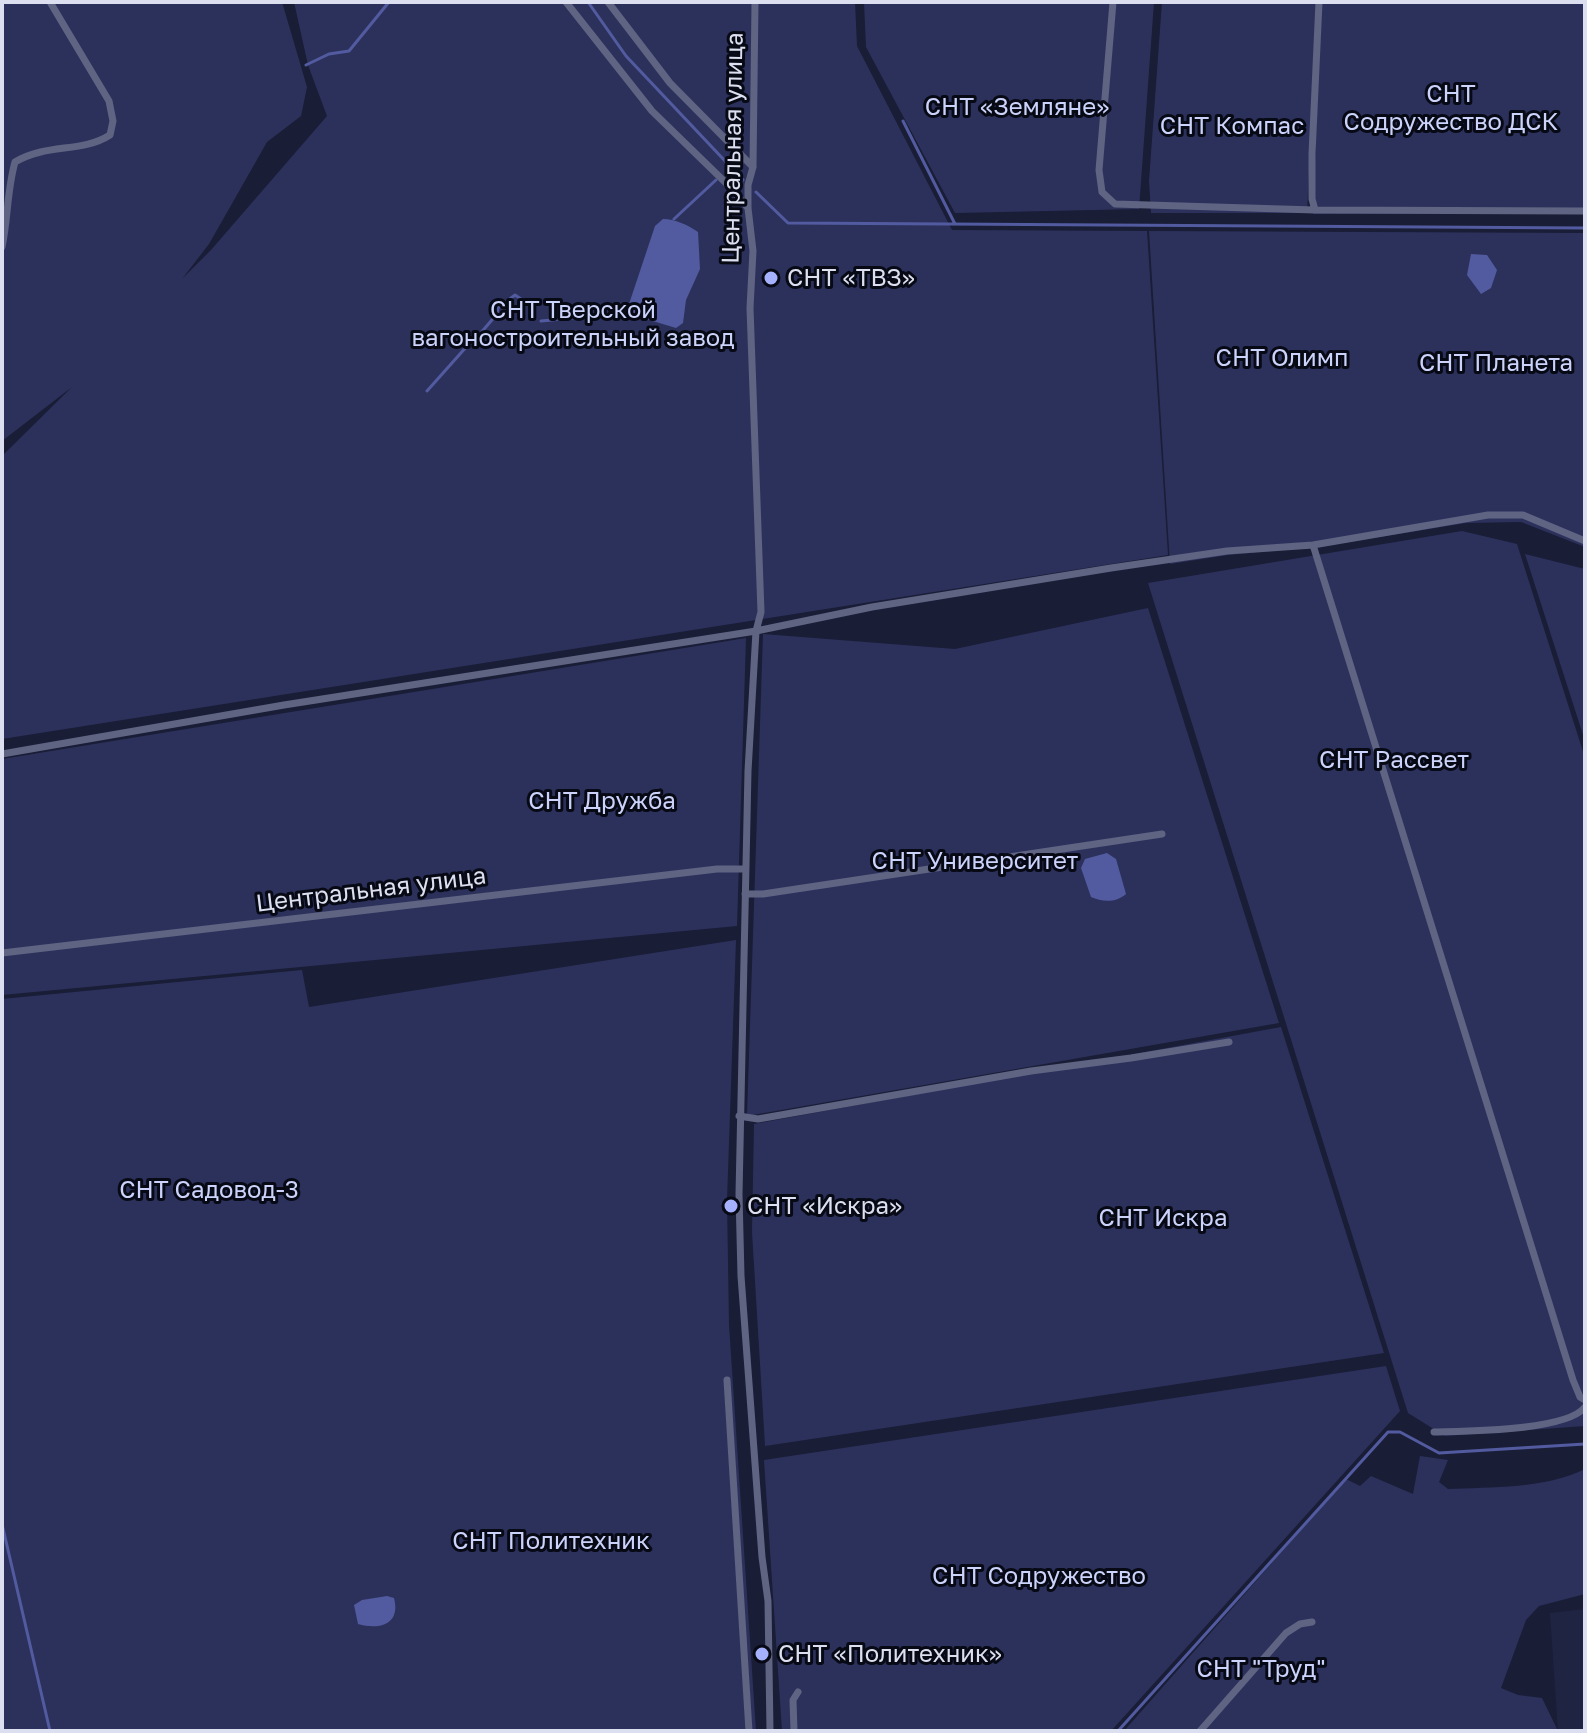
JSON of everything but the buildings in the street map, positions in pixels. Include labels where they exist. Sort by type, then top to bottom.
[{"type":"street","points":[[2,247],[9,216],[8,185],[15,162],[30,153],[99,142],[110,135],[113,121],[109,101],[50,2]]},
{"type":"street","points":[[566,2],[652,111],[748,208]]},
{"type":"street","points":[[608,2],[670,83],[753,167]]},
{"type":"street","name":"Центральная улица","points":[[755,2],[753,167],[748,185],[748,208],[753,251],[750,308],[761,612],[756,631],[739,1116],[741,1276],[768,1601],[770,1731]]},
{"type":"street","points":[[1113,2],[1099,170],[1102,192],[1115,204],[1315,210],[1585,211]]},
{"type":"street","points":[[1315,210],[1312,199],[1312,154],[1319,2]]},
{"type":"street","points":[[2,754],[284,705],[756,631],[872,607],[1111,568],[1227,551],[1313,545],[1488,515],[1523,515],[1585,541]]},
{"type":"street","points":[[1313,545],[1573,1380],[1580,1397],[1585,1400]]},
{"type":"street","points":[[745,894],[763,894],[1162,834]]},
{"type":"street","name":"Центральная улица","points":[[2,953],[717,869],[746,869]]},
{"type":"street","points":[[739,1116],[758,1119],[1031,1071],[1229,1042]]},
{"type":"street","points":[[727,1380],[749,1731]]},
{"type":"street","points":[[1434,1432],[1532,1427],[1564,1421],[1585,1407]]},
{"type":"street","points":[[1200,1731],[1286,1633],[1300,1624],[1312,1622]]},
{"type":"street","points":[[794,1731],[793,1700],[798,1692]]},
{"type":"shaded area","points":[[663,219],[681,223],[698,232],[700,269],[686,300],[683,323],[676,328],[626,313],[655,226]]},
{"type":"shaded area","points":[[1471,254],[1487,255],[1497,270],[1491,288],[1481,294],[1467,275]]},
{"type":"shaded area","points":[[1107,853],[1116,859],[1126,894],[1109,901],[1091,897],[1081,868],[1085,859]]},
{"type":"shaded area","points":[[387,1596],[394,1598],[391,1620],[380,1626],[358,1624],[354,1605],[362,1600]]},
{"type":"shaded area","points":[[1585,1609],[1585,1731],[1558,1731],[1550,1613]]},
{"type":"green space","name":"СНТ Тверской вагоностроительный завод","points":[[2,2],[282,2],[307,87],[301,116],[267,142],[209,244],[182,279],[327,116],[308,65],[294,2],[855,2],[857,46],[952,230],[1147,231],[1168,555],[2,739],[2,456],[72,387],[2,441]]},
{"type":"green space","name":"СНТ «Земляне»","points":[[864,2],[1154,2],[1139,209],[955,213],[866,47]]},
{"type":"green space","name":"СНТ Компас","points":[[1162,2],[1317,2],[1307,213],[1151,213],[1149,181]]},
{"type":"green space","name":"СНТ Содружество ДСК","points":[[1321,2],[1585,2],[1585,213],[1313,214]]},
{"type":"green space","points":[[1149,231],[1585,233],[1585,547],[1521,522],[1466,523],[1318,547],[1170,564]]},
{"type":"green space","name":"СНТ Рассвет","points":[[1462,531],[1517,544],[1585,758],[1585,1426],[1445,1436],[1408,1413],[1148,583]]},
{"type":"green space","points":[[1525,554],[1585,569],[1585,741]]},
{"type":"green space","name":"СНТ Университет","points":[[1148,608],[1279,1023],[747,1116],[763,634],[955,649]]},
{"type":"green space","name":"СНТ Дружба","points":[[746,638],[737,926],[2,995],[2,759]]},
{"type":"green space","points":[[736,940],[727,1200],[729,1325],[756,1731],[2,1731],[2,999],[302,970],[309,1007]]},
{"type":"green space","name":"СНТ Искра","points":[[1281,1027],[1384,1353],[765,1446],[752,1232],[754,1124]]},
{"type":"green space","name":"СНТ Содружество","points":[[1386,1366],[1400,1411],[1111,1731],[782,1731],[764,1460]]},
{"type":"green space","name":"СНТ \"Труд\"","points":[[1420,1456],[1448,1460],[1439,1482],[1448,1489],[1536,1484],[1585,1469],[1585,1594],[1539,1606],[1526,1620],[1501,1688],[1518,1695],[1542,1698],[1558,1731],[1124,1731],[1346,1479],[1360,1486],[1371,1476],[1413,1494]]},
{"type":"waterway","points":[[306,65],[329,54],[349,51],[389,2]]},
{"type":"waterway","points":[[588,2],[626,56],[743,180]]},
{"type":"waterway","points":[[903,121],[955,224]]},
{"type":"waterway","points":[[674,219],[716,180]]},
{"type":"waterway","points":[[756,192],[788,223],[1585,228]]},
{"type":"waterway","points":[[427,391],[497,314],[498,308],[515,295],[533,307]]},
{"type":"waterway","points":[[541,321],[626,313]]},
{"type":"waterway","points":[[1118,1731],[1388,1432],[1400,1432],[1439,1453],[1585,1444]]},
{"type":"waterway","points":[[2,1524],[50,1731]]},
{"type":"place","name":"СНТ «ТВЗ»","points":[[771,278]]},
{"type":"place","name":"СНТ «Искра»","points":[[731,1206]]},
{"type":"place","name":"СНТ «Политехник»","points":[[762,1654]]},
{"type":"park label","name":"СНТ Олимп","points":[[1282,358]]},
{"type":"park label","name":"СНТ Планета","points":[[1496,363]]},
{"type":"park label","name":"СНТ Садовод-3","points":[[209,1190]]},
{"type":"park label","name":"СНТ Политехник","points":[[551,1541]]}]
